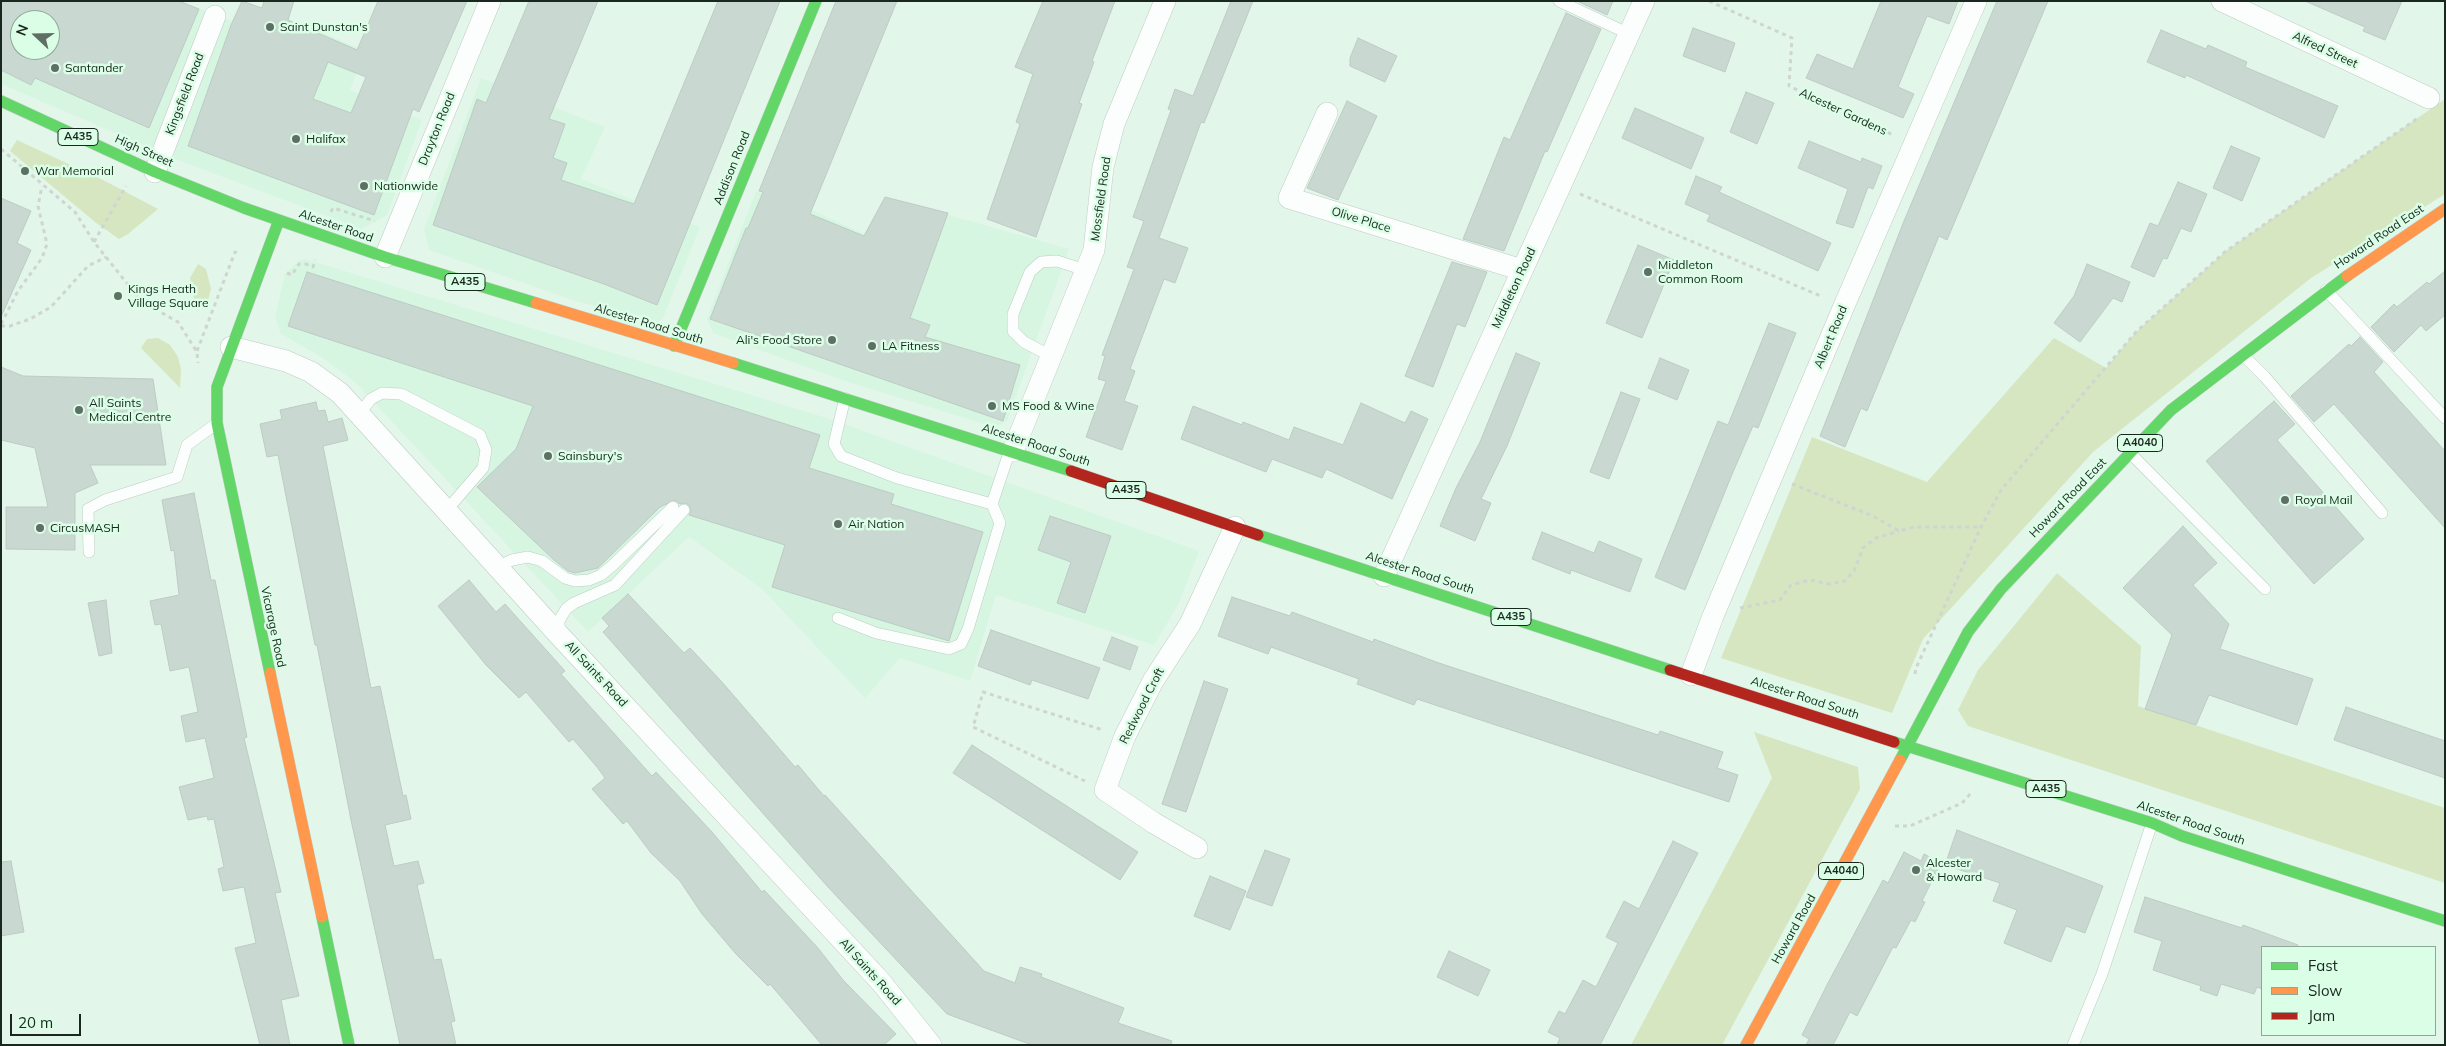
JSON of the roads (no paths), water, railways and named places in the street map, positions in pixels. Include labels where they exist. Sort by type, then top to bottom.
[{"type":"main road","name":"Addison Road","points":[[674,346],[816,1]]},
{"type":"main road","name":"High Street","points":[[1,101],[147,168],[279,220]]},
{"type":"main road","name":"Howard Road East","points":[[1908,746],[1968,632],[2001,589],[2171,410],[2326,290],[2445,208]]},
{"type":"main road","name":"Alcester Road","points":[[279,220],[385,257]]},
{"type":"main road","name":"Vicarage Road","points":[[279,220],[217,387],[217,423],[349,1045]]},
{"type":"main road","name":"Alcester Road South","points":[[385,257],[1012,451],[1384,576],[2152,823],[2182,836],[2445,921]]},
{"type":"main road","name":"Howard Road","points":[[1746,1045],[1908,746]]},
{"type":"street","name":"Drayton Road","points":[[385,257],[490,1]]},
{"type":"street","name":"Mossfield Road","points":[[1012,451],[1094,250],[1103,166],[1114,124],[1164,1]]},
{"type":"street","name":"Middleton Road","points":[[1384,576],[1522,270],[1562,187],[1644,1]]},
{"type":"street","name":"Albert Road","points":[[1691,675],[1713,616],[1844,306],[1976,1]]},
{"type":"street","name":"Alfred Street","points":[[2222,1],[2425,107]]},
{"type":"street","name":"Kingsfield Road","points":[[147,168],[215,9]]},
{"type":"street","name":"Olive Place","points":[[1327,113],[1289,198],[1522,270]]},
{"type":"street","name":"All Saints Road","points":[[231,347],[286,361],[311,372],[340,393],[560,636],[880,982],[931,1045]]},
{"type":"street","name":"Redwood Croft","points":[[1197,848],[1154,823],[1105,790],[1125,736],[1153,680],[1190,624],[1235,527]]},
{"type":"lane","points":[[1559,1],[1630,34]]},
{"type":"lane","points":[[1051,356],[1024,342],[1013,331],[1013,314],[1030,272],[1041,262],[1057,261],[1085,270]]},
{"type":"lane","points":[[2326,290],[2445,418]]},
{"type":"lane","points":[[2243,355],[2382,513]]},
{"type":"lane","points":[[358,414],[371,400],[382,393],[401,394],[480,435],[486,450],[483,468],[446,511]]},
{"type":"lane","points":[[845,398],[834,444],[841,456],[898,478],[992,504]]},
{"type":"lane","points":[[89,552],[88,509],[105,500],[177,477],[187,445],[217,423]]},
{"type":"lane","points":[[838,618],[876,633],[949,649],[961,644],[968,629],[1000,523],[992,504],[1012,451]]},
{"type":"lane","points":[[2130,453],[2266,589]]},
{"type":"lane","points":[[497,567],[512,560],[528,557],[542,561],[565,578],[575,581],[590,580],[601,575],[678,508],[615,585],[566,609],[559,620],[560,636]]},
{"type":"lane","points":[[2072,1045],[2102,974],[2152,823]]},
{"type":"place","name":"Saint Dunstan's","points":[[270,27]]},
{"type":"place","name":"Santander","points":[[55,68]]},
{"type":"place","name":"Halifax","points":[[296,139]]},
{"type":"place","name":"War Memorial","points":[[25,171]]},
{"type":"place","name":"Nationwide","points":[[364,186]]},
{"type":"place","name":"Middleton Common Room","points":[[1648,272]]},
{"type":"place","name":"Kings Heath Village Square","points":[[118,296]]},
{"type":"place","name":"Ali's Food Store","points":[[832,340]]},
{"type":"place","name":"LA Fitness","points":[[872,346]]},
{"type":"place","name":"MS Food & Wine","points":[[992,406]]},
{"type":"place","name":"All Saints Medical Centre","points":[[79,410]]},
{"type":"place","name":"Sainsbury's","points":[[548,456]]},
{"type":"place","name":"Royal Mail","points":[[2285,500]]},
{"type":"place","name":"Air Nation","points":[[838,524]]},
{"type":"place","name":"CircusMASH","points":[[40,528]]},
{"type":"place","name":"Alcester & Howard","points":[[1916,870]]}]
